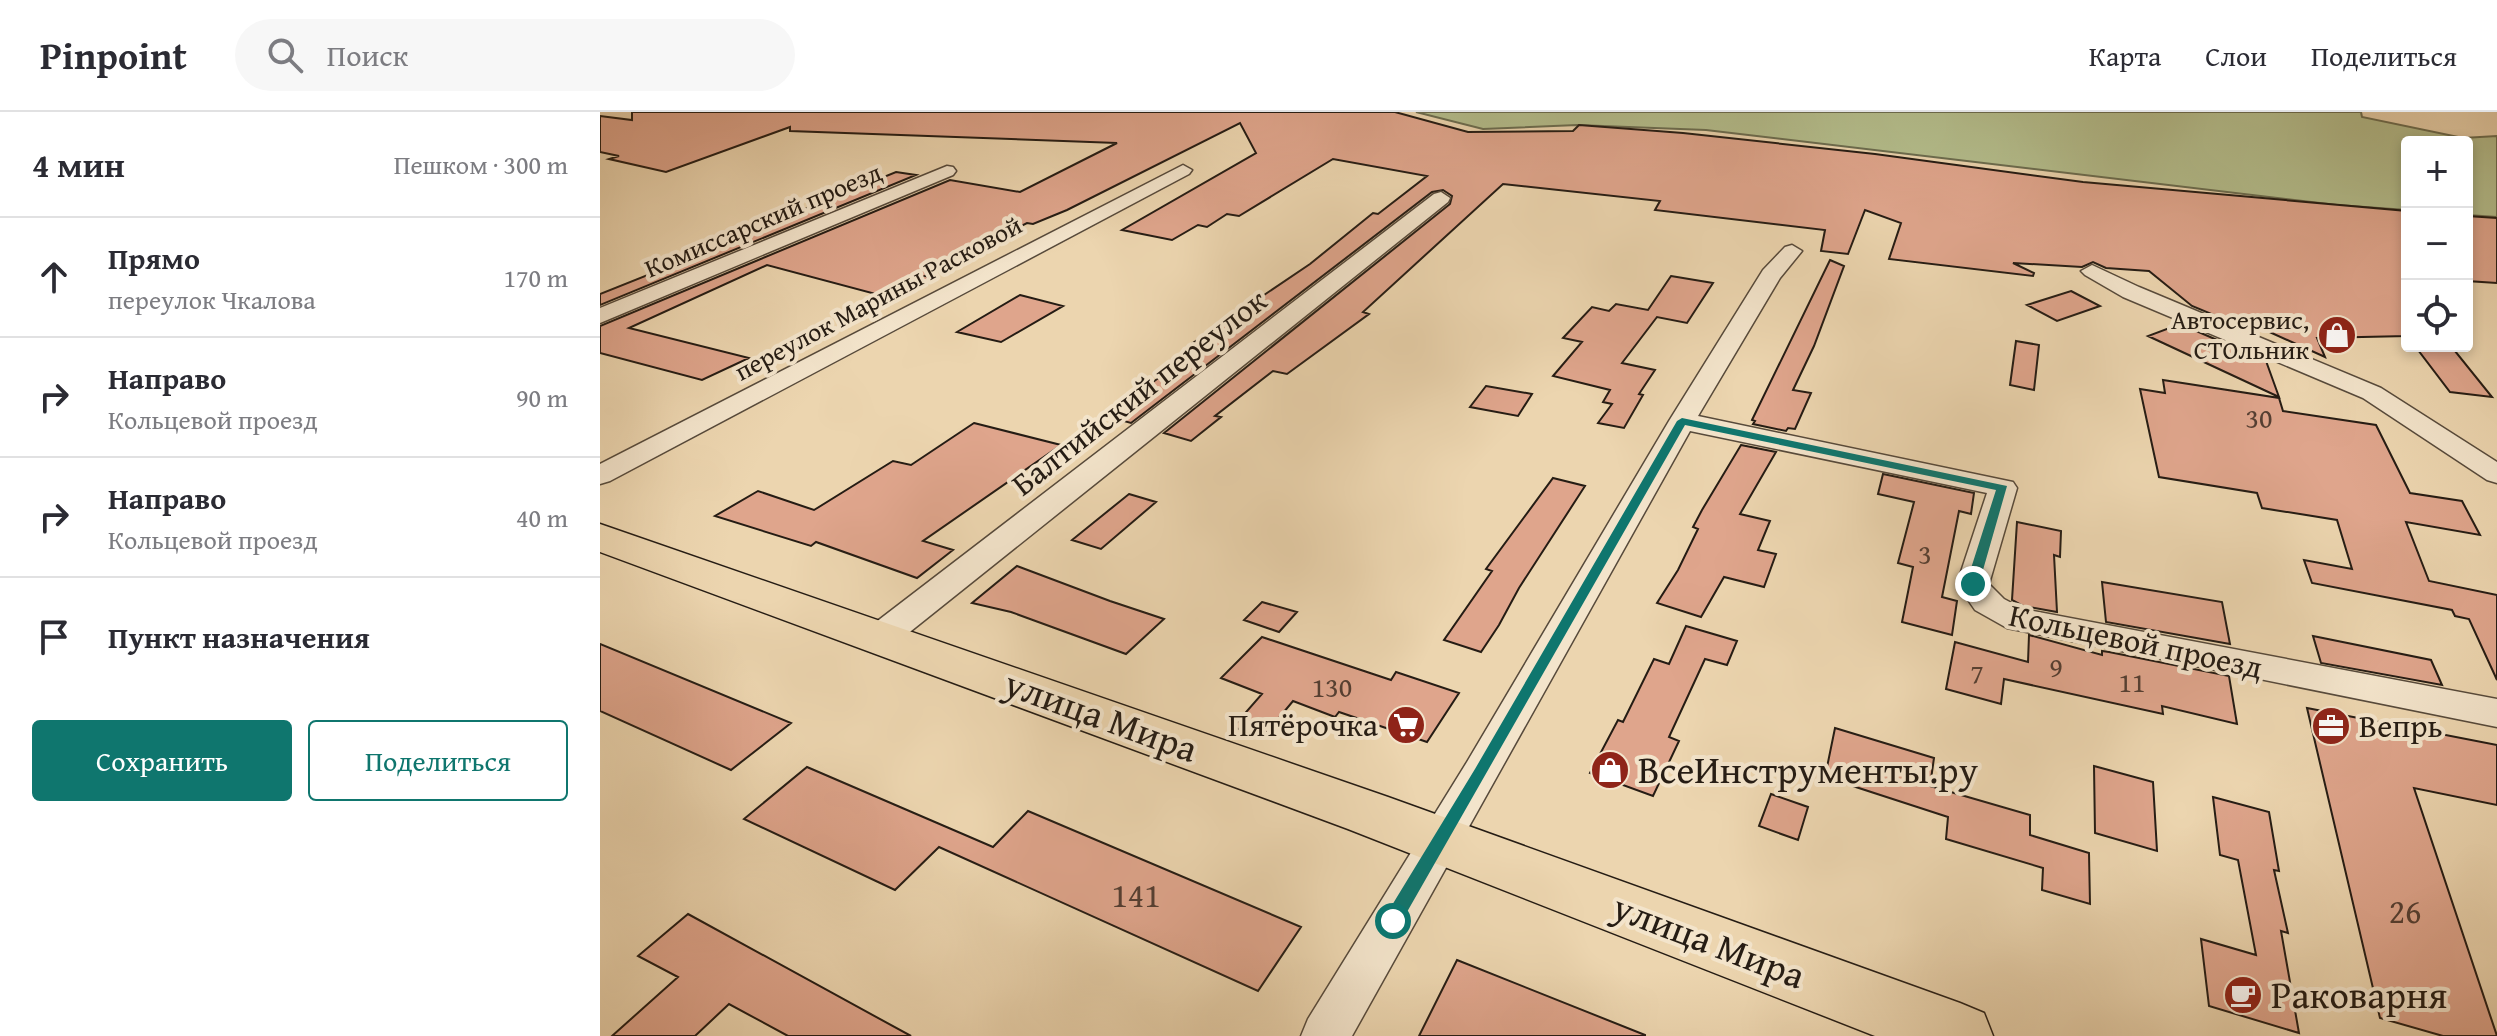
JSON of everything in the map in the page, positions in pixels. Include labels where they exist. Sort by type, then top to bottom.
[{"type":"main road","name":"улица Мира","points":[[600,537],[1440,840],[1960,1036]]},
{"type":"street","name":"переулок Марины Расковой","points":[[600,475],[1183,170]]},
{"type":"street","name":"Комиссарский проезд","points":[[600,316],[947,171]]},
{"type":"street","name":"Балтийский переулок","points":[[879,638],[1441,198]]},
{"type":"street","points":[[1325,1036],[1682,421],[1771,275],[1792,251]]},
{"type":"street","points":[[2092,271],[2131,292],[2372,393],[2497,474]]},
{"type":"street","name":"Кольцевой проезд","points":[[1682,421],[2003,488],[1973,584],[1979,597],[1996,612],[2007,616],[2497,713]]},
{"type":"green space","points":[[1416,112],[2361,112],[2362,117],[2453,136],[2401,136],[2401,210],[2337,205],[1706,130],[1577,125],[1483,129]]},
{"type":"green space","points":[[2497,136],[2497,217],[2473,215],[2473,137]]},
{"type":"building","points":[[632,112],[1395,112],[1468,132],[1573,131],[1579,125],[1683,133],[1875,154],[2083,182],[2401,210],[2401,336],[2317,338],[2325,357],[2254,325],[2257,333],[2192,306],[2149,271],[2106,268],[2093,262],[2082,267],[2013,263],[2034,273],[2033,276],[1889,259],[1901,223],[1865,210],[1848,254],[1821,251],[1825,230],[1655,210],[1660,201],[1503,184],[1363,312],[1369,314],[1287,374],[1273,371],[1215,416],[1221,417],[1191,441],[1164,433],[1450,204],[1452,196],[1443,190],[1432,192],[1131,423],[1106,416],[1200,348],[1190,345],[1310,264],[1373,213],[1378,214],[1427,176],[1333,159],[1239,216],[1227,214],[1207,227],[1198,225],[1172,240],[1122,230],[1256,153],[1240,123],[1067,210],[1033,224],[1027,223],[925,276],[933,278],[899,295],[891,292],[883,296],[767,265],[629,328],[749,358],[702,380],[600,353],[600,326],[950,180],[1020,192],[1117,143],[790,131],[790,127],[666,172],[609,159],[619,156],[600,152],[600,116],[632,120]]},
{"type":"building","points":[[896,172],[916,175],[600,305],[600,294],[798,215],[793,214]]},
{"type":"building","points":[[2473,216],[2497,218],[2497,283],[2473,281]]},
{"type":"building","points":[[1830,260],[1844,266],[1814,346],[1793,390],[1811,393],[1795,429],[1788,428],[1786,431],[1753,424],[1755,421],[1752,420]]},
{"type":"building","points":[[1671,276],[1713,283],[1687,323],[1657,317],[1622,363],[1655,370],[1639,394],[1643,395],[1624,428],[1598,423],[1612,404],[1603,402],[1610,390],[1553,376],[1582,342],[1563,338],[1592,307],[1609,311],[1616,304],[1648,310]]},
{"type":"building","points":[[2071,291],[2100,306],[2057,321],[2027,305]]},
{"type":"building","points":[[1020,295],[1063,306],[1001,342],[957,332]]},
{"type":"building","points":[[2180,324],[2266,361],[2279,397],[2148,336]]},
{"type":"building","points":[[2016,341],[2039,345],[2034,390],[2010,385]]},
{"type":"building","points":[[2420,352],[2456,352],[2492,397],[2450,392]]},
{"type":"building","points":[[2163,380],[2279,398],[2283,411],[2376,425],[2410,493],[2462,501],[2480,535],[2406,522],[2429,581],[2497,595],[2497,680],[2469,619],[2455,616],[2452,610],[2312,583],[2304,560],[2352,569],[2337,520],[2262,508],[2257,493],[2159,477],[2140,389],[2165,393]]},
{"type":"building","points":[[1486,386],[1532,394],[1518,416],[1470,407]]},
{"type":"building","points":[[974,423],[1061,445],[923,541],[953,550],[917,578],[816,542],[811,546],[715,516],[758,491],[814,510],[893,461],[911,465]]},
{"type":"building","points":[[1741,445],[1776,452],[1740,514],[1770,521],[1758,550],[1776,554],[1764,587],[1724,577],[1701,617],[1657,603],[1698,529],[1693,527],[1702,510]]},
{"type":"building","points":[[1883,474],[1974,493],[1971,514],[1959,511],[1942,597],[1957,601],[1952,635],[1902,622],[1913,567],[1898,563],[1914,502],[1878,494]]},
{"type":"building","points":[[1553,478],[1585,486],[1481,652],[1444,640],[1492,571],[1486,569]]},
{"type":"building","points":[[1129,494],[1156,502],[1101,549],[1072,540]]},
{"type":"building","points":[[2017,522],[2061,531],[2060,557],[2054,555],[2057,612],[2023,606],[2012,600]]},
{"type":"building","points":[[1017,566],[1164,619],[1126,654],[1011,612],[972,603]]},
{"type":"building","points":[[2102,582],[2222,602],[2230,644],[2106,622]]},
{"type":"building","points":[[1262,602],[1297,612],[1279,632],[1244,620]]},
{"type":"building","points":[[1686,626],[1737,641],[1727,665],[1705,659],[1669,737],[1679,741],[1653,796],[1590,773],[1618,720],[1623,722],[1654,659],[1669,664]]},
{"type":"building","points":[[2029,635],[2102,655],[2102,651],[2109,652],[2229,676],[2237,724],[2162,706],[2163,714],[2004,679],[2001,704],[1946,689],[1955,642],[2028,662]]},
{"type":"building","points":[[2313,636],[2431,660],[2442,685],[2321,663]]},
{"type":"building","points":[[1262,637],[1391,680],[1396,672],[1459,693],[1427,742],[1339,712],[1335,717],[1293,701],[1263,737],[1233,727],[1262,694],[1221,678]]},
{"type":"building","points":[[600,644],[791,723],[731,770],[600,711]]},
{"type":"building","points":[[2307,708],[2497,745],[2497,805],[2414,788],[2497,1036],[2443,1036],[2380,1018]]},
{"type":"building","points":[[1835,728],[1934,758],[1930,786],[2030,815],[2030,835],[2089,853],[2090,904],[2042,890],[2043,868],[1946,839],[1948,817],[1825,777]]},
{"type":"building","points":[[2094,766],[2153,782],[2157,851],[2095,833]]},
{"type":"building","points":[[807,767],[993,847],[1028,811],[1301,927],[1258,991],[939,847],[895,890],[744,819]]},
{"type":"building","points":[[1771,794],[1808,807],[1798,840],[1759,826]]},
{"type":"building","points":[[2213,797],[2269,812],[2279,871],[2274,870],[2288,933],[2281,931],[2299,1033],[2209,1006],[2201,939],[2256,955],[2238,860],[2220,855]]},
{"type":"building","points":[[688,914],[911,1036],[788,1036],[729,1004],[695,1036],[612,1036],[678,977],[638,956]]},
{"type":"building","points":[[1457,960],[1645,1035],[1645,1036],[1419,1036]]},
{"type":"place","name":"Автосервис, СТОльник","points":[[2337,335]]},
{"type":"place","name":"Пятёрочка","points":[[1406,725]]},
{"type":"place","name":"Вепрь","points":[[2331,726]]},
{"type":"place","name":"ВсеИнструменты.ру","points":[[1610,770]]},
{"type":"place","name":"Раковарня","points":[[2243,995]]},
{"type":"route","points":[[1393,921],[1682,421],[2003,488],[1973,584]]}]
